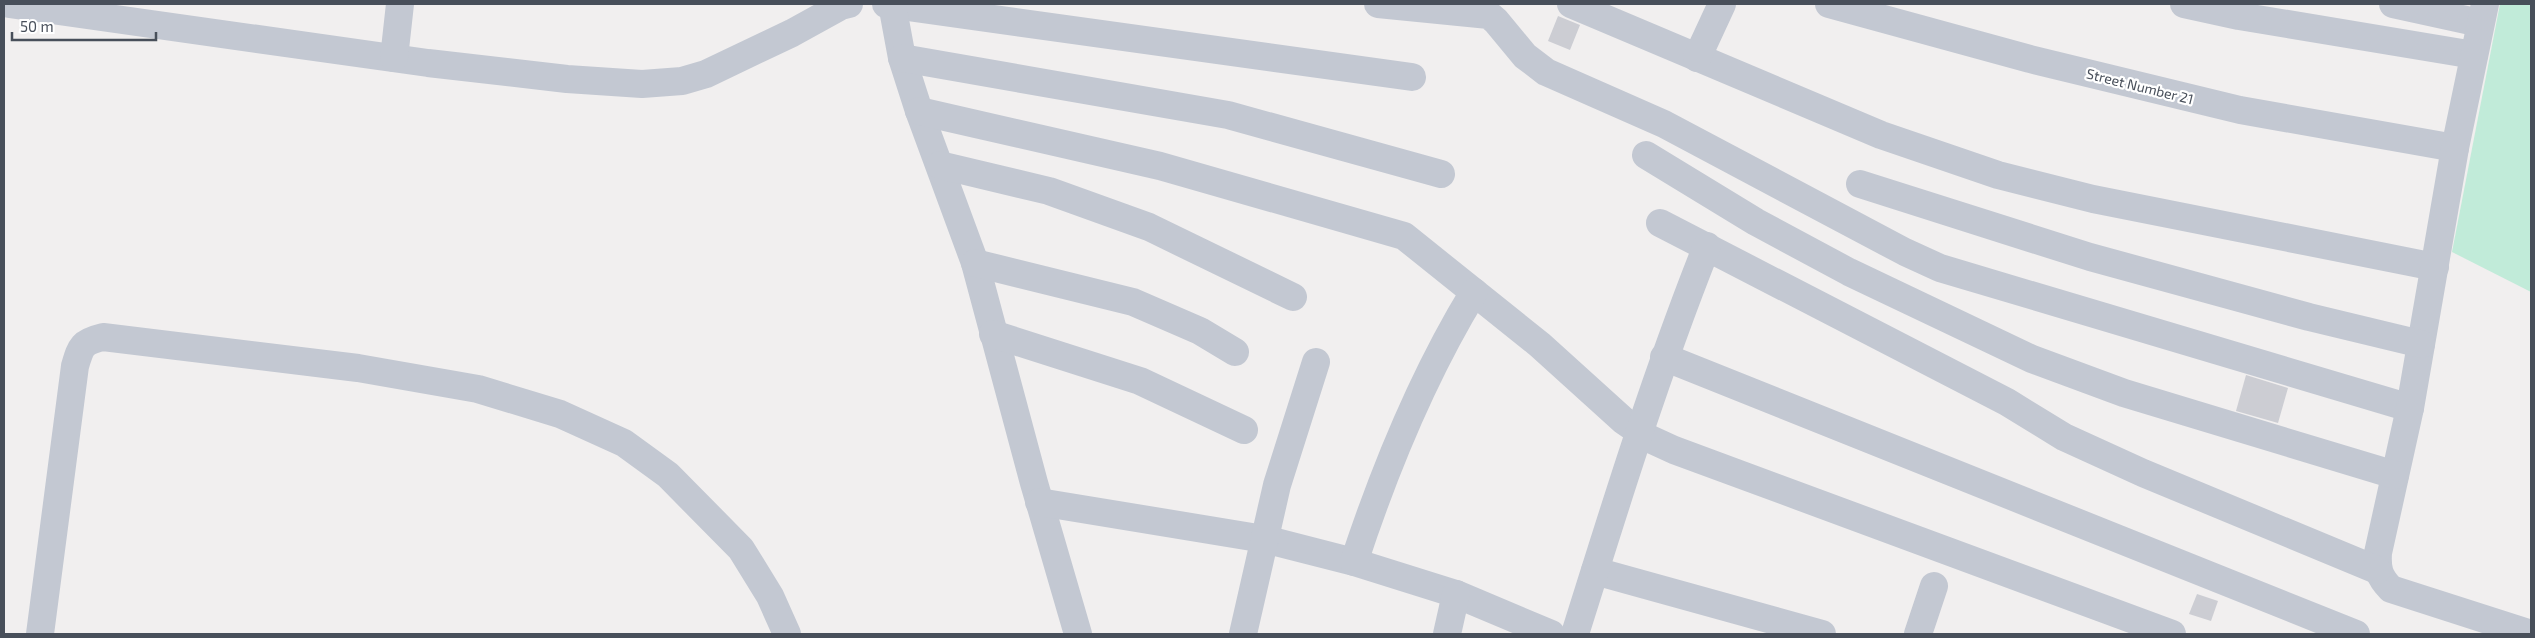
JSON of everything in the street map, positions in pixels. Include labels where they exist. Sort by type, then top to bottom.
[{"type":"street","points":[[10,4],[394,58],[567,80],[642,84],[682,81],[706,74],[805,15],[849,4]]},
{"type":"street","points":[[394,58],[400,4]]},
{"type":"street","points":[[1078,634],[1039,502],[975,263],[919,111],[902,58],[890,4],[1412,77]]},
{"type":"street","points":[[1378,4],[1489,15],[1525,56],[1546,72],[1664,124],[1905,252],[1940,268],[2410,408]]},
{"type":"street","points":[[1571,4],[1881,135],[1998,175],[2093,198],[2435,267]]},
{"type":"street","points":[[1697,58],[1722,4]]},
{"type":"street","name":"Street Number 21","points":[[1829,4],[2030,59],[2240,110],[2455,148]]},
{"type":"street","points":[[2184,4],[2239,16],[2474,55]]},
{"type":"street","points":[[2393,4],[2483,13],[2455,148],[2410,408],[2378,553],[2377,570],[2382,580],[2391,589],[2530,634]]},
{"type":"street","points":[[902,58],[1228,115],[1441,174]]},
{"type":"street","points":[[919,111],[1160,166],[1404,236],[1474,292],[1638,431],[1674,450],[2172,634]]},
{"type":"street","points":[[1646,156],[1756,222],[1849,272],[1936,315],[2050,366],[2124,393],[2395,475]]},
{"type":"street","points":[[940,165],[1049,191],[1149,227],[1293,297]]},
{"type":"street","points":[[1860,184],[2090,257],[2309,317],[2421,344]]},
{"type":"street","points":[[1660,222],[1999,398],[2064,437],[2143,473],[2377,570]]},
{"type":"street","points":[[1575,634],[1638,431],[1707,246]]},
{"type":"street","points":[[975,263],[1133,302],[1200,331],[1234,352]]},
{"type":"street","points":[[1354,562],[1398,439],[1451,329],[1474,292]]},
{"type":"street","points":[[993,334],[1140,381],[1244,430]]},
{"type":"street","points":[[40,634],[75,366],[80,348],[89,340],[103,336],[358,368],[478,389],[560,414],[624,444],[668,475],[741,549],[770,596],[787,634]]},
{"type":"street","points":[[1664,357],[2356,634]]},
{"type":"street","points":[[1243,634],[1264,539],[1292,431],[1316,362]]},
{"type":"street","points":[[1039,502],[1264,539],[1354,562],[1456,594],[1551,634]]},
{"type":"street","points":[[1595,571],[1822,634]]},
{"type":"street","points":[[1918,634],[1934,586]]},
{"type":"street","points":[[1448,634],[1456,594]]},
{"type":"green space","points":[[2500,4],[2531,4],[2531,292],[2452,252]]},
{"type":"building","points":[[1558,16],[1580,25],[1570,50],[1548,41]]},
{"type":"building","points":[[2246,375],[2288,388],[2278,423],[2236,411]]},
{"type":"building","points":[[2197,594],[2218,601],[2211,621],[2189,614]]}]
